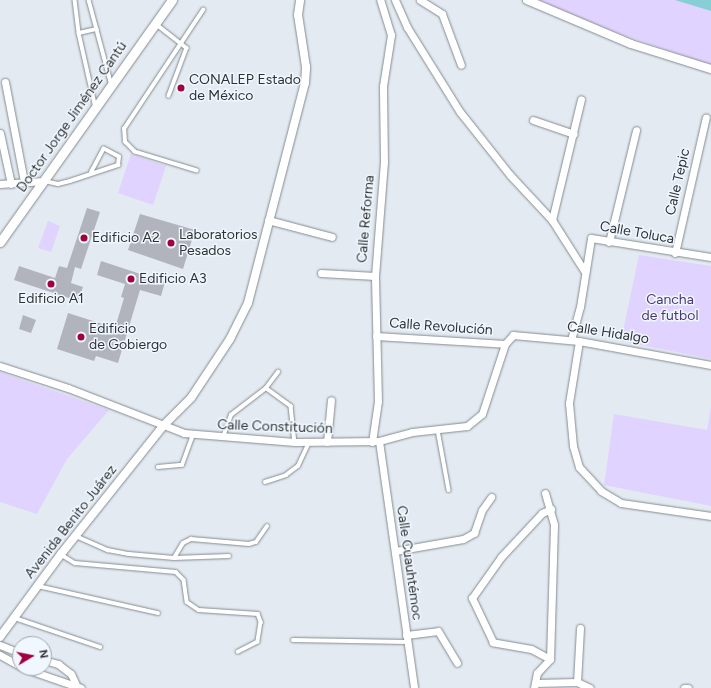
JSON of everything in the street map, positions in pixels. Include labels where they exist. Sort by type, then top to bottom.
[{"type":"main road","name":"Doctor Jorge Jiménez Cantú","points":[[0,242],[155,24],[167,4],[172,0]]},
{"type":"street","name":"Avenida Benito Juárez","points":[[0,637],[61,554],[164,425],[191,398],[230,339],[245,309],[305,83],[306,67],[298,15],[300,0]]},
{"type":"street","name":"Calle Reforma","points":[[376,442],[378,401],[374,276],[384,162],[382,86],[390,35],[380,0]]},
{"type":"street","points":[[395,0],[407,27],[460,112],[510,175],[552,220],[585,272]]},
{"type":"street","points":[[420,0],[442,14],[461,65]]},
{"type":"street","points":[[527,0],[631,44],[711,69]]},
{"type":"street","points":[[5,82],[24,182]]},
{"type":"street","points":[[552,220],[574,134],[581,99]]},
{"type":"street","name":"Calle Tepic","points":[[675,253],[706,117]]},
{"type":"street","points":[[533,120],[574,134]]},
{"type":"street","points":[[609,242],[636,130]]},
{"type":"street","points":[[0,134],[11,184]]},
{"type":"street","points":[[0,184],[44,181]]},
{"type":"street","points":[[268,220],[332,237]]},
{"type":"street","name":"Calle Toluca","points":[[571,340],[591,238],[675,253],[711,257]]},
{"type":"street","points":[[322,273],[374,276]]},
{"type":"street","name":"Calle Hidalgo","points":[[505,344],[513,335],[571,340],[711,365]]},
{"type":"street","name":"Calle Revolución","points":[[376,336],[505,344]]},
{"type":"street","points":[[579,341],[569,403],[573,446],[579,467],[601,491],[621,503],[711,516]]},
{"type":"street","name":"Calle Constitución","points":[[0,366],[193,435],[295,442],[376,442],[467,426],[482,414],[505,344]]},
{"type":"street","points":[[327,442],[330,400]]},
{"type":"street","name":"Calle Cuauhtémoc","points":[[376,442],[414,688]]},
{"type":"street","points":[[545,493],[551,509],[554,525],[550,658]]},
{"type":"street","points":[[394,551],[463,539],[474,533],[482,510],[491,497]]},
{"type":"street","points":[[550,658],[531,649],[493,642],[472,598],[501,557],[542,513],[551,509]]},
{"type":"street","points":[[577,682],[580,628]]},
{"type":"street","points":[[407,639],[438,632],[457,663]]},
{"type":"street","points":[[0,645],[12,650]]},
{"type":"street","points":[[0,655],[12,662]]},
{"type":"street","points":[[550,658],[542,664],[534,686],[577,682],[590,688]]},
{"type":"street","points":[[52,662],[58,664],[66,671],[79,688]]},
{"type":"street","points":[[45,676],[79,688]]},
{"type":"lane","points":[[75,0],[79,33],[96,107]]},
{"type":"lane","points":[[89,0],[112,85]]},
{"type":"lane","points":[[197,171],[135,152],[126,142],[124,129],[203,10]]},
{"type":"lane","points":[[155,24],[181,41],[187,48],[169,96]]},
{"type":"lane","points":[[79,33],[97,29]]},
{"type":"lane","points":[[44,181],[58,184],[118,165],[119,157],[104,149],[92,172]]},
{"type":"lane","points":[[222,438],[231,415],[238,407],[266,388],[278,372]]},
{"type":"lane","points":[[266,388],[291,406],[295,442]]},
{"type":"lane","points":[[438,430],[449,490]]},
{"type":"lane","points":[[158,468],[182,465],[193,435]]},
{"type":"lane","points":[[266,482],[286,475],[298,466],[309,442]]},
{"type":"lane","points":[[174,558],[183,543],[192,540],[248,544],[256,542],[267,526]]},
{"type":"lane","points":[[76,536],[108,550],[174,558],[229,556]]},
{"type":"lane","points":[[61,554],[75,563],[176,572],[184,580],[187,602],[199,610],[258,614],[261,622],[258,642],[238,652]]},
{"type":"lane","points":[[37,586],[158,613]]},
{"type":"lane","points":[[14,617],[100,647]]},
{"type":"lane","points":[[293,640],[407,639]]},
{"type":"green space","points":[[538,0],[711,0],[711,65],[612,31]]},
{"type":"green space","points":[[131,154],[166,166],[153,205],[118,193]]},
{"type":"green space","points":[[48,221],[60,226],[51,252],[38,248]]},
{"type":"green space","name":"Cancha de futbol","points":[[639,255],[711,266],[711,359],[621,341]]},
{"type":"green space","points":[[0,372],[109,410],[67,459],[37,514],[0,502]]},
{"type":"green space","points":[[711,407],[711,506],[604,485],[614,414],[707,430]]},
{"type":"water","points":[[675,0],[711,0],[711,11]]},
{"type":"building","points":[[87,208],[100,212],[81,269],[75,267],[71,283],[83,287],[78,301],[14,280],[19,266],[55,278],[59,266],[67,268]]},
{"type":"building","name":"Laboratorios Pesados","points":[[140,214],[195,230],[183,269],[128,250]]},
{"type":"building","points":[[101,261],[165,282],[161,296],[140,290],[118,363],[96,356],[94,361],[57,349],[68,313],[115,328],[124,298],[121,297],[125,284],[97,275]]},
{"type":"building","points":[[23,315],[36,320],[31,333],[19,329]]},
{"type":"place","name":"CONALEP Estado de México","points":[[181,88]]},
{"type":"place","name":"Edificio A2","points":[[84,238]]},
{"type":"place","name":"Laboratorios Pesados","points":[[171,243]]},
{"type":"place","name":"Edificio A3","points":[[131,279]]},
{"type":"place","name":"Edificio A1","points":[[51,284]]},
{"type":"place","name":"Edificio de Gobiergo","points":[[81,337]]}]
